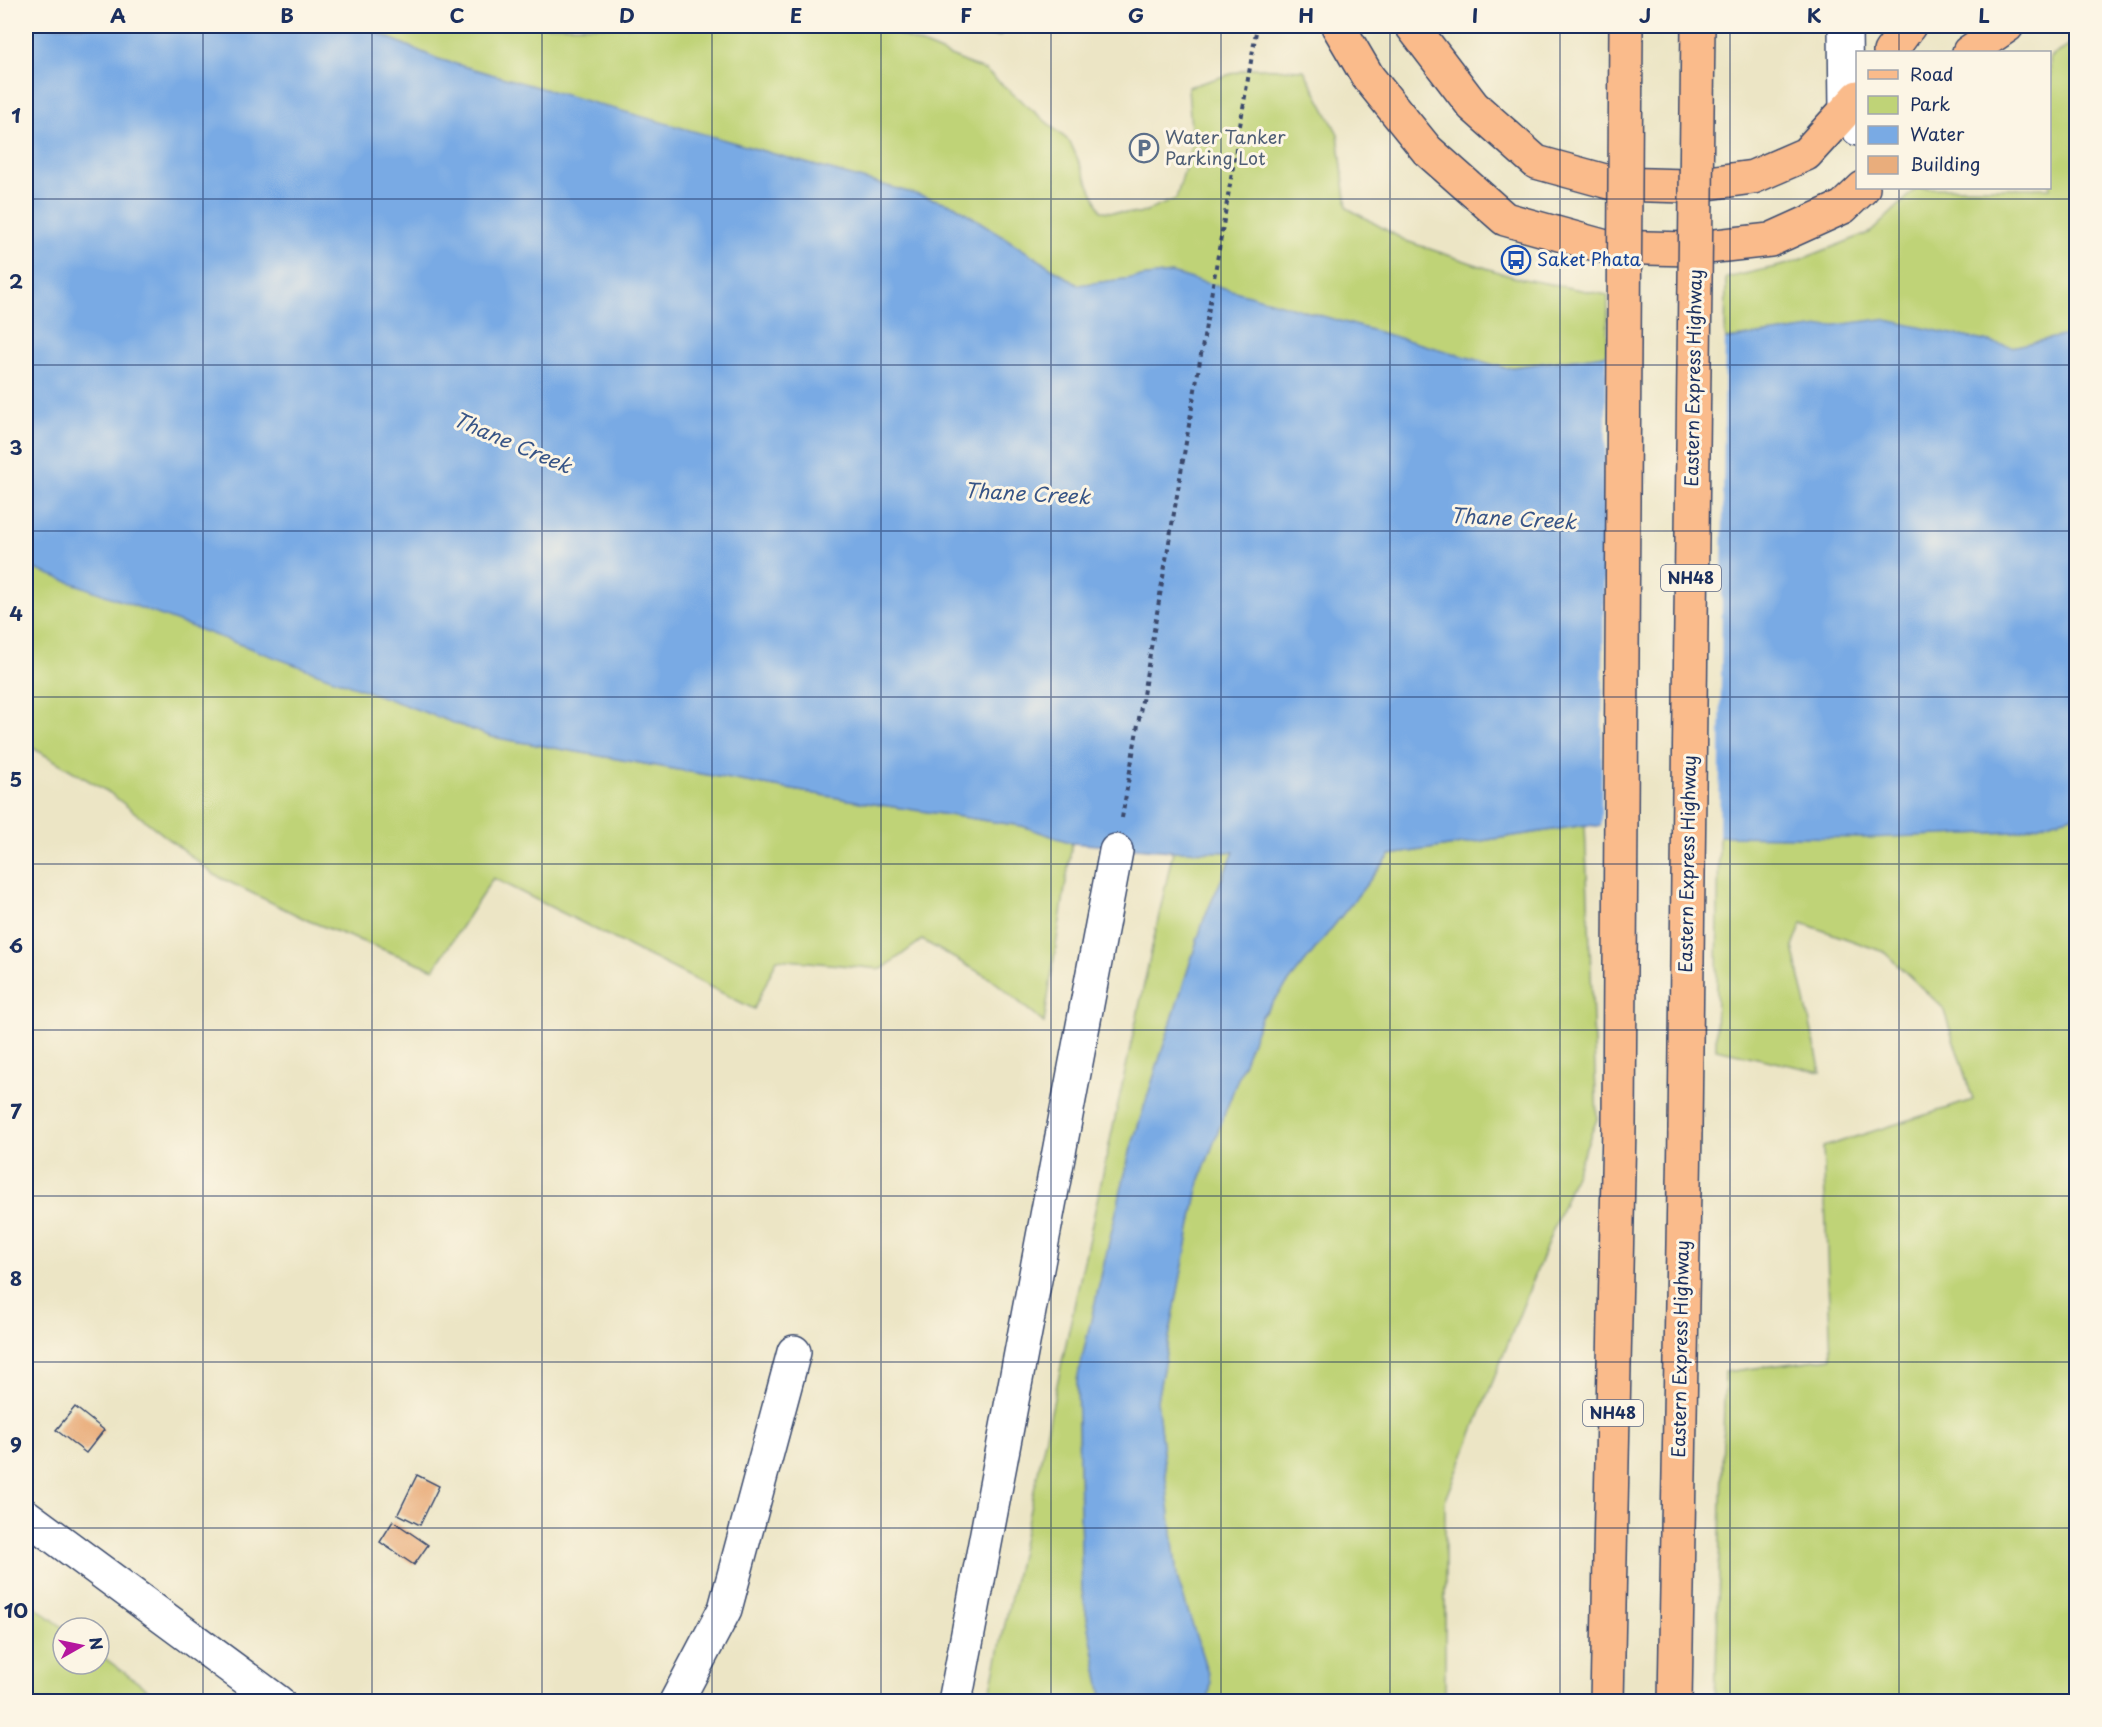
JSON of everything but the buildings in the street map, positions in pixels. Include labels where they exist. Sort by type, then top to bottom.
[{"type":"main road","points":[[1338,26],[1368,77],[1427,150],[1505,219],[1606,247],[1689,249],[1770,240],[1843,207],[1862,189]]},
{"type":"main road","points":[[1412,26],[1473,106],[1536,162],[1616,184],[1686,186],[1753,177],[1806,153],[1854,113]]},
{"type":"main road","name":"NH48","points":[[1607,1701],[1619,1125],[1626,26]]},
{"type":"main road","name":"Eastern Express Highway","points":[[1675,1701],[1685,1130],[1698,26]]},
{"type":"main road","points":[[1891,51],[1909,26]]},
{"type":"main road","points":[[1970,51],[2007,26]]},
{"type":"street","points":[[1845,26],[1854,113]]},
{"type":"street","points":[[955,1701],[1116,851]]},
{"type":"street","points":[[676,1701],[725,1609],[794,1352]]},
{"type":"street","points":[[26,1516],[278,1701]]},
{"type":"path","points":[[1116,851],[1257,26]]},
{"type":"green space","points":[[361,26],[879,26],[986,71],[1070,142],[1101,211],[1139,214],[1176,199],[1192,144],[1188,87],[1251,68],[1304,70],[1338,134],[1347,208],[1406,241],[1513,277],[1608,295],[1607,355],[1505,368],[1171,273],[1078,285],[954,205],[438,59]]},
{"type":"green space","points":[[916,26],[1004,26],[1000,36],[924,32]]},
{"type":"green space","points":[[2076,41],[2076,333],[2012,347],[1882,320],[1725,339],[1726,278],[1789,264],[1871,232],[1916,189],[2051,189],[2051,57]]},
{"type":"green space","points":[[26,565],[492,737],[861,802],[1022,826],[1072,843],[1044,1023],[993,980],[922,940],[882,969],[777,959],[754,1009],[493,878],[434,969],[309,921],[215,875],[110,793],[26,744]]},
{"type":"green space","points":[[2076,815],[2076,1701],[1715,1702],[1725,1372],[1831,1358],[1823,1147],[1973,1100],[1943,1008],[1884,952],[1802,923],[1793,947],[1821,1072],[1716,1049],[1719,836],[2014,832]]},
{"type":"green space","points":[[1585,825],[1597,1119],[1445,1502],[1445,1701],[1208,1701],[1211,1683],[1177,1577],[1157,1400],[1199,1182],[1261,1017],[1390,855]]},
{"type":"green space","points":[[1173,851],[1234,852],[1205,916],[1131,1148],[1077,1380],[1082,1591],[1103,1701],[988,1702]]},
{"type":"green space","points":[[26,1600],[51,1618],[51,1676],[111,1676],[111,1663],[163,1701],[26,1701]]},
{"type":"water","name":"Thane Creek","points":[[26,26],[361,26],[438,59],[954,205],[1078,285],[1171,273],[1505,368],[1882,319],[2012,347],[2076,333],[2076,815],[2014,832],[1868,838],[1719,836],[1585,825],[1390,855],[1261,1017],[1199,1182],[1157,1400],[1177,1577],[1211,1683],[1208,1701],[1103,1701],[1082,1591],[1077,1380],[1131,1148],[1205,916],[1234,852],[1173,851],[1072,843],[1022,826],[861,802],[492,737],[26,566]]},
{"type":"pier","points":[[1725,336],[1719,839],[1601,830],[1607,352]]},
{"type":"place","name":"Water Tanker Parking Lot","points":[[1144,148]]},
{"type":"place","name":"Saket Phata","points":[[1516,260]]}]
